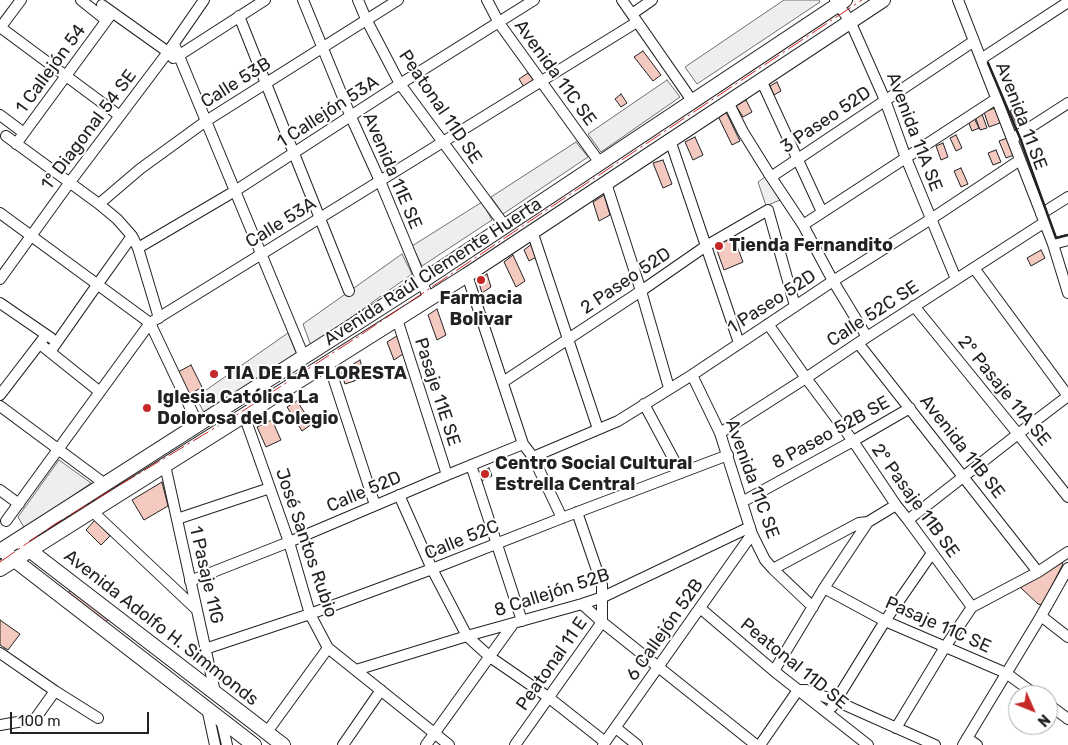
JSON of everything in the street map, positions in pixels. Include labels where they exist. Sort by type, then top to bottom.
[{"type":"main road","name":"Avenida Raúl Clemente Huerta","points":[[0,569],[467,275],[882,0]]},
{"type":"main road","name":"Avenida Raúl Clemente Huerta","points":[[1,550],[421,282],[840,2]]},
{"type":"main road","name":"Avenida Adolfo H. Simmonds","points":[[16,541],[283,745]]},
{"type":"main road","name":"Avenida Adolfo H. Simmonds","points":[[1,550],[254,745]]},
{"type":"street","points":[[21,0],[0,28],[120,116]]},
{"type":"street","points":[[80,0],[101,6],[109,16],[173,50],[206,121],[304,357]]},
{"type":"street","points":[[173,50],[204,0]]},
{"type":"street","points":[[173,50],[239,16],[265,0]]},
{"type":"street","name":"Avenida 11E SE","points":[[303,0],[429,299]]},
{"type":"street","name":"Peatonal 11D SE","points":[[358,0],[400,84],[505,226]]},
{"type":"street","name":"Calle 53B","points":[[99,204],[140,169],[206,121],[322,46],[398,0]]},
{"type":"street","name":"Avenida 11C SE","points":[[487,0],[499,22],[600,163]]},
{"type":"street","name":"1 Callejón 53A","points":[[138,248],[235,191],[534,0]]},
{"type":"street","points":[[622,0],[693,102]]},
{"type":"street","name":"Calle 53A","points":[[6,521],[154,321],[540,81],[634,18],[652,0]]},
{"type":"street","name":"Avenida 11 SE","points":[[958,0],[1053,244],[1068,292]]},
{"type":"street","name":"Avenida 11A SE","points":[[840,2],[885,100],[930,219],[956,279]]},
{"type":"street","points":[[981,59],[1068,2]]},
{"type":"street","name":"1 Callejón 54","points":[[16,144],[109,16]]},
{"type":"street","points":[[239,16],[349,291]]},
{"type":"street","name":"3 Paseo 52D","points":[[771,177],[974,41]]},
{"type":"street","name":"1° Diagonal 54 SE","points":[[0,279],[70,182],[161,62],[173,50]]},
{"type":"street","points":[[761,80],[822,212]]},
{"type":"street","points":[[803,225],[996,99]]},
{"type":"street","name":"Avenida 11B SE","points":[[728,102],[743,132],[803,225],[863,340],[910,408],[1038,572]]},
{"type":"street","points":[[1012,139],[1068,103]]},
{"type":"street","points":[[0,115],[24,133]]},
{"type":"street","name":"1 Callejón 54","points":[[3,140],[14,126]]},
{"type":"street","points":[[3,140],[16,144],[70,182],[117,219],[132,236],[138,248],[154,321],[198,424]]},
{"type":"street","points":[[670,140],[739,342]]},
{"type":"street","name":"1 Paseo 52D","points":[[533,457],[618,421],[692,375],[739,342],[1020,160]]},
{"type":"street","points":[[606,183],[642,291],[669,388]]},
{"type":"street","name":"Calle 52C SE","points":[[720,433],[974,268],[1043,218],[1068,197]]},
{"type":"street","name":"2 Paseo 52D","points":[[503,382],[642,291],[706,246],[768,210],[795,306]]},
{"type":"street","points":[[0,212],[96,285],[154,321]]},
{"type":"street","points":[[532,231],[598,429]]},
{"type":"street","points":[[50,352],[132,236]]},
{"type":"street","points":[[1053,244],[1068,240]]},
{"type":"street","points":[[1063,276],[1064,270],[1068,265]]},
{"type":"street","points":[[908,520],[1068,396],[974,268]]},
{"type":"street","points":[[467,275],[524,444],[533,457],[562,518]]},
{"type":"street","points":[[0,303],[57,342]]},
{"type":"street","name":"2° Pasaje 11A SE","points":[[914,306],[1068,497]]},
{"type":"street","name":"Pasaje 11E SE","points":[[396,319],[447,474]]},
{"type":"street","name":"2° Pasaje 11B SE","points":[[768,324],[853,441],[896,505],[972,607]]},
{"type":"street","points":[[0,395],[46,335]]},
{"type":"street","points":[[40,344],[100,392]]},
{"type":"street","points":[[328,362],[376,505]]},
{"type":"street","name":"Avenida 11C SE","points":[[692,375],[720,433],[751,530],[765,560],[813,607]]},
{"type":"street","points":[[644,404],[681,473]]},
{"type":"street","points":[[0,406],[105,484]]},
{"type":"street","name":"8 Paseo 52B SE","points":[[742,502],[910,408]]},
{"type":"street","name":"José Santos Rubio","points":[[244,415],[289,542],[310,614],[328,648],[449,745]]},
{"type":"street","name":"Calle 52D","points":[[190,581],[524,444]]},
{"type":"street","name":"Calle 52C","points":[[205,649],[310,614],[432,569],[728,455]]},
{"type":"street","name":"1 Pasaje 11G","points":[[165,465],[214,692]]},
{"type":"street","points":[[426,745],[518,622],[497,543],[471,465]]},
{"type":"street","points":[[177,519],[270,488]]},
{"type":"street","points":[[0,490],[19,504]]},
{"type":"street","points":[[399,495],[432,569],[467,636],[490,657],[548,697],[604,744]]},
{"type":"street","points":[[773,569],[859,523],[868,522],[896,505]]},
{"type":"street","points":[[92,511],[197,610]]},
{"type":"street","name":"Peatonal 11 E","points":[[515,745],[602,622],[602,585],[578,512]]},
{"type":"street","points":[[774,671],[824,588],[868,522]]},
{"type":"street","name":"8 Callejón 52B","points":[[356,670],[603,597],[751,530]]},
{"type":"street","name":"6 Callejón 52B","points":[[604,744],[700,608],[751,530]]},
{"type":"street","points":[[896,728],[972,607],[1038,572],[1068,552]]},
{"type":"street","points":[[829,714],[885,620],[932,553]]},
{"type":"street","points":[[977,745],[965,741],[1068,568]]},
{"type":"street","name":"Pasaje 11C SE","points":[[824,588],[885,620],[1006,673],[1022,685]]},
{"type":"street","points":[[582,604],[602,622],[758,745],[798,690],[806,690],[836,702],[928,744]]},
{"type":"street","name":"Peatonal 11D SE","points":[[700,608],[774,671],[868,745]]},
{"type":"street","points":[[1041,616],[1068,637]]},
{"type":"street","points":[[267,732],[328,648]]},
{"type":"street","points":[[0,653],[98,718]]},
{"type":"street","points":[[343,745],[380,690]]},
{"type":"street","points":[[0,725],[35,719],[55,691]]},
{"type":"street","points":[[207,708],[215,745]]},
{"type":"street","points":[[221,719],[226,745]]},
{"type":"street","points":[[616,728],[637,745]]},
{"type":"shaded area","points":[[784,0],[819,0],[820,2],[697,84],[685,67]]},
{"type":"shaded area","points":[[667,80],[680,97],[601,152],[588,134]]},
{"type":"shaded area","points":[[576,142],[588,157],[503,214],[491,197]]},
{"type":"shaded area","points":[[765,177],[780,200],[766,206],[758,182]]},
{"type":"shaded area","points":[[482,202],[492,220],[422,266],[412,246]]},
{"type":"shaded area","points":[[402,254],[412,274],[311,346],[303,324]]},
{"type":"shaded area","points":[[288,333],[297,355],[204,413],[196,397]]},
{"type":"shaded area","points":[[59,460],[91,483],[25,529],[18,517]]},
{"type":"building","points":[[643,51],[661,75],[653,81],[634,57]]},
{"type":"building","points":[[528,73],[534,81],[524,87],[519,79]]},
{"type":"building","points":[[777,82],[781,91],[774,95],[770,86]]},
{"type":"building","points":[[621,94],[627,103],[621,107],[615,99]]},
{"type":"building","points":[[746,100],[752,112],[743,117],[736,106]]},
{"type":"building","points":[[1017,107],[1024,122],[1017,125],[1010,111]]},
{"type":"building","points":[[995,108],[1000,123],[989,127],[984,112]]},
{"type":"building","points":[[726,112],[740,141],[732,145],[718,116]]},
{"type":"building","points":[[982,114],[987,128],[980,130],[975,116]]},
{"type":"building","points":[[974,118],[979,128],[972,131],[968,121]]},
{"type":"building","points":[[956,135],[962,148],[956,151],[950,138]]},
{"type":"building","points":[[695,137],[703,155],[693,160],[685,142]]},
{"type":"building","points":[[1007,138],[1014,155],[1006,158],[999,141]]},
{"type":"building","points":[[943,143],[948,157],[941,160],[936,146]]},
{"type":"building","points":[[996,150],[1001,162],[993,165],[988,153]]},
{"type":"building","points":[[663,160],[672,184],[663,188],[653,163]]},
{"type":"building","points":[[961,168],[968,184],[961,187],[954,171]]},
{"type":"building","points":[[604,195],[610,215],[599,221],[593,202]]},
{"type":"building","points":[[734,238],[743,262],[724,270],[715,245]]},
{"type":"building","points":[[533,243],[538,256],[529,261],[524,250]]},
{"type":"building","points":[[1041,250],[1045,258],[1031,266],[1027,258]]},
{"type":"building","points":[[513,255],[525,281],[516,287],[504,262]]},
{"type":"building","points":[[487,274],[491,287],[482,293],[478,280]]},
{"type":"building","points":[[437,309],[446,335],[437,340],[428,315]]},
{"type":"building","points":[[397,336],[403,354],[394,360],[387,342]]},
{"type":"building","points":[[360,360],[365,378],[354,381],[350,366]]},
{"type":"building","points":[[191,365],[202,387],[189,395],[178,372]]},
{"type":"building","points":[[350,366],[354,381],[345,384],[341,372]]},
{"type":"building","points":[[297,401],[312,424],[302,431],[287,407]]},
{"type":"building","points":[[272,420],[281,440],[266,447],[257,427]]},
{"type":"building","name":"Centro Social Cultural Estrella Central","points":[[489,468],[492,476],[481,481],[478,472]]},
{"type":"building","points":[[162,482],[168,506],[144,520],[132,500]]},
{"type":"building","points":[[95,520],[110,536],[101,545],[86,530]]},
{"type":"building","points":[[1061,561],[1063,564],[1042,605],[1038,604],[1021,588],[1021,584]]},
{"type":"building","points":[[73,587],[110,617],[105,623],[68,593]]},
{"type":"building","points":[[0,620],[20,634],[8,650],[0,645]]},
{"type":"wall","points":[[988,63],[1020,138],[1056,238],[1068,235]]},
{"type":"power","points":[[0,562],[55,524],[238,414],[359,336],[862,0]]},
{"type":"place","name":"Tienda Fernandito","points":[[719,246]]},
{"type":"place","name":"Farmacia Bolivar","points":[[481,280]]},
{"type":"place","name":"TIA DE LA FLORESTA","points":[[214,374]]},
{"type":"place","name":"Iglesia Católica La Dolorosa del Colegio","points":[[147,408]]},
{"type":"place","name":"Centro Social Cultural Estrella Central","points":[[485,474]]}]
